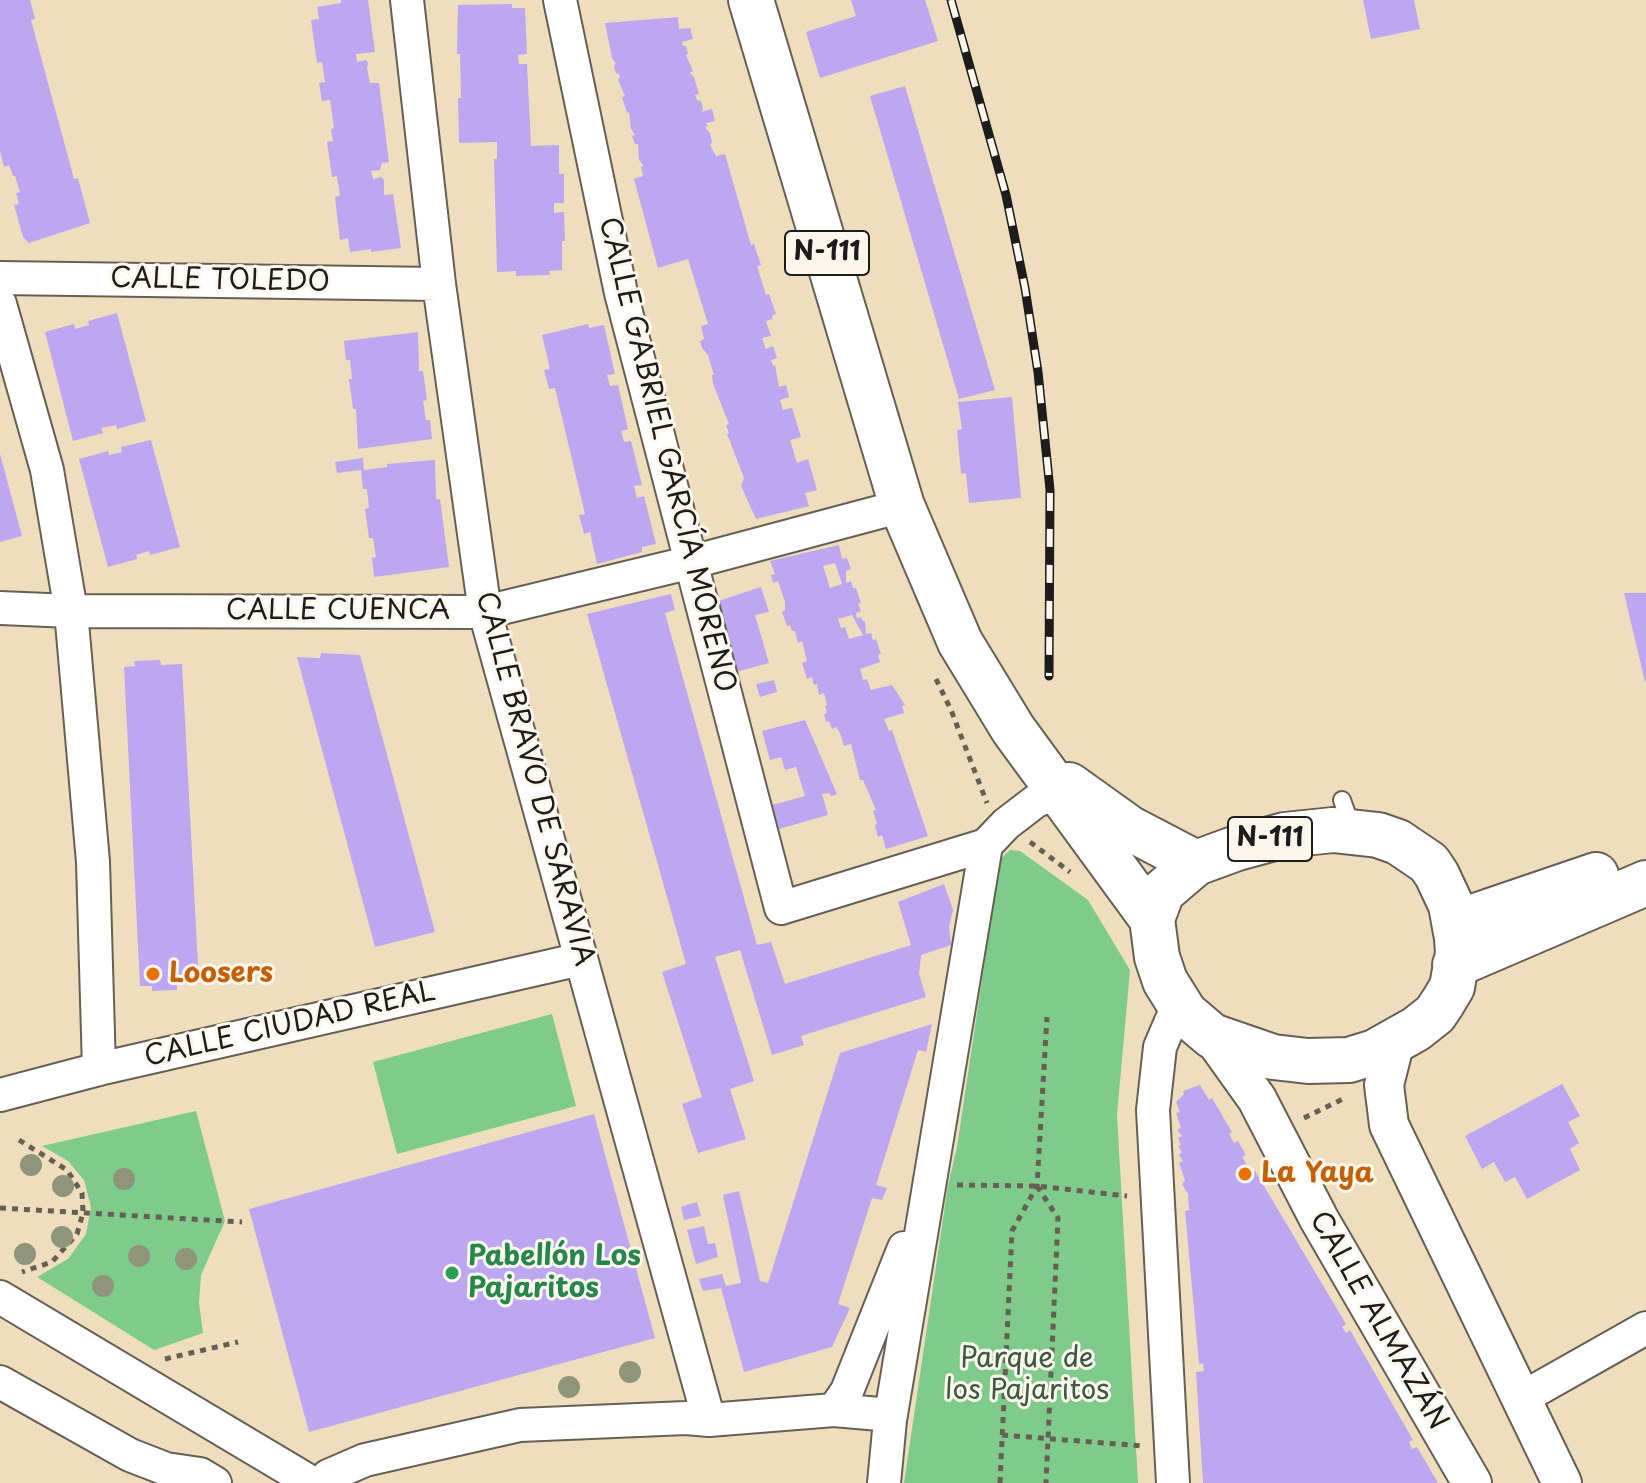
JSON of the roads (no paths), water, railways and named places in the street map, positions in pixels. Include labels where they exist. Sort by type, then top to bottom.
[{"type":"main road","name":"N-111","points":[[751,0],[902,506],[960,642],[1030,753],[1069,793],[1196,863]]},
{"type":"main road","points":[[1069,793],[1152,919],[1157,957],[1165,981],[1195,1020],[1273,1057],[1308,1061],[1349,1060],[1375,1052],[1422,1026],[1435,1014],[1452,987],[1455,944],[1558,889],[1641,872]]},
{"type":"main road","name":"N-111","points":[[1152,919],[1162,892],[1196,863],[1285,835],[1344,832],[1378,835],[1398,842],[1429,863],[1451,905],[1455,944]]},
{"type":"street","name":"CALLE BRAVO DE SARAVIA","points":[[407,0],[439,284],[485,612],[709,1420]]},
{"type":"street","name":"CALLE GABRIEL GARCÍA MORENO","points":[[560,0],[621,293],[781,908],[986,845]]},
{"type":"street","name":"CALLE TOLEDO","points":[[0,278],[439,284]]},
{"type":"street","points":[[0,304],[47,470],[71,611],[93,862],[99,1069]]},
{"type":"street","name":"CALLE CUENCA","points":[[0,608],[71,611],[485,612],[692,562],[902,506]]},
{"type":"street","points":[[884,1483],[928,1183],[986,845],[1036,801],[1069,793]]},
{"type":"street","name":"CALLE CIUDAD REAL","points":[[0,1095],[99,1069],[581,959]]},
{"type":"street","points":[[1173,1483],[1153,1110],[1160,1047],[1175,1012],[1195,1020]]},
{"type":"street","name":"CALLE ALMAZÁN","points":[[1195,1020],[1257,1099],[1319,1219],[1472,1483]]},
{"type":"street","points":[[1395,1041],[1384,1085],[1389,1125],[1562,1483]]},
{"type":"street","points":[[840,1401],[928,1183]]},
{"type":"street","points":[[0,1297],[312,1483]]},
{"type":"street","points":[[1522,1398],[1646,1328]]},
{"type":"street","points":[[0,1382],[130,1455],[166,1469],[200,1474],[215,1483]]},
{"type":"street","points":[[324,1483],[328,1476],[365,1460],[520,1425],[686,1418],[709,1420],[840,1401],[892,1412]]},
{"type":"railway","points":[[951,0],[1006,195],[1038,372],[1050,490],[1049,676]]},
{"type":"place","name":"Loosers","points":[[153,974]]},
{"type":"place","name":"La Yaya","points":[[1245,1174]]},
{"type":"place","name":"Pabellón Los Pajaritos","points":[[452,1273]]},
{"type":"park label","name":"Parque de los Pajaritos","points":[[1027,1375]]}]
